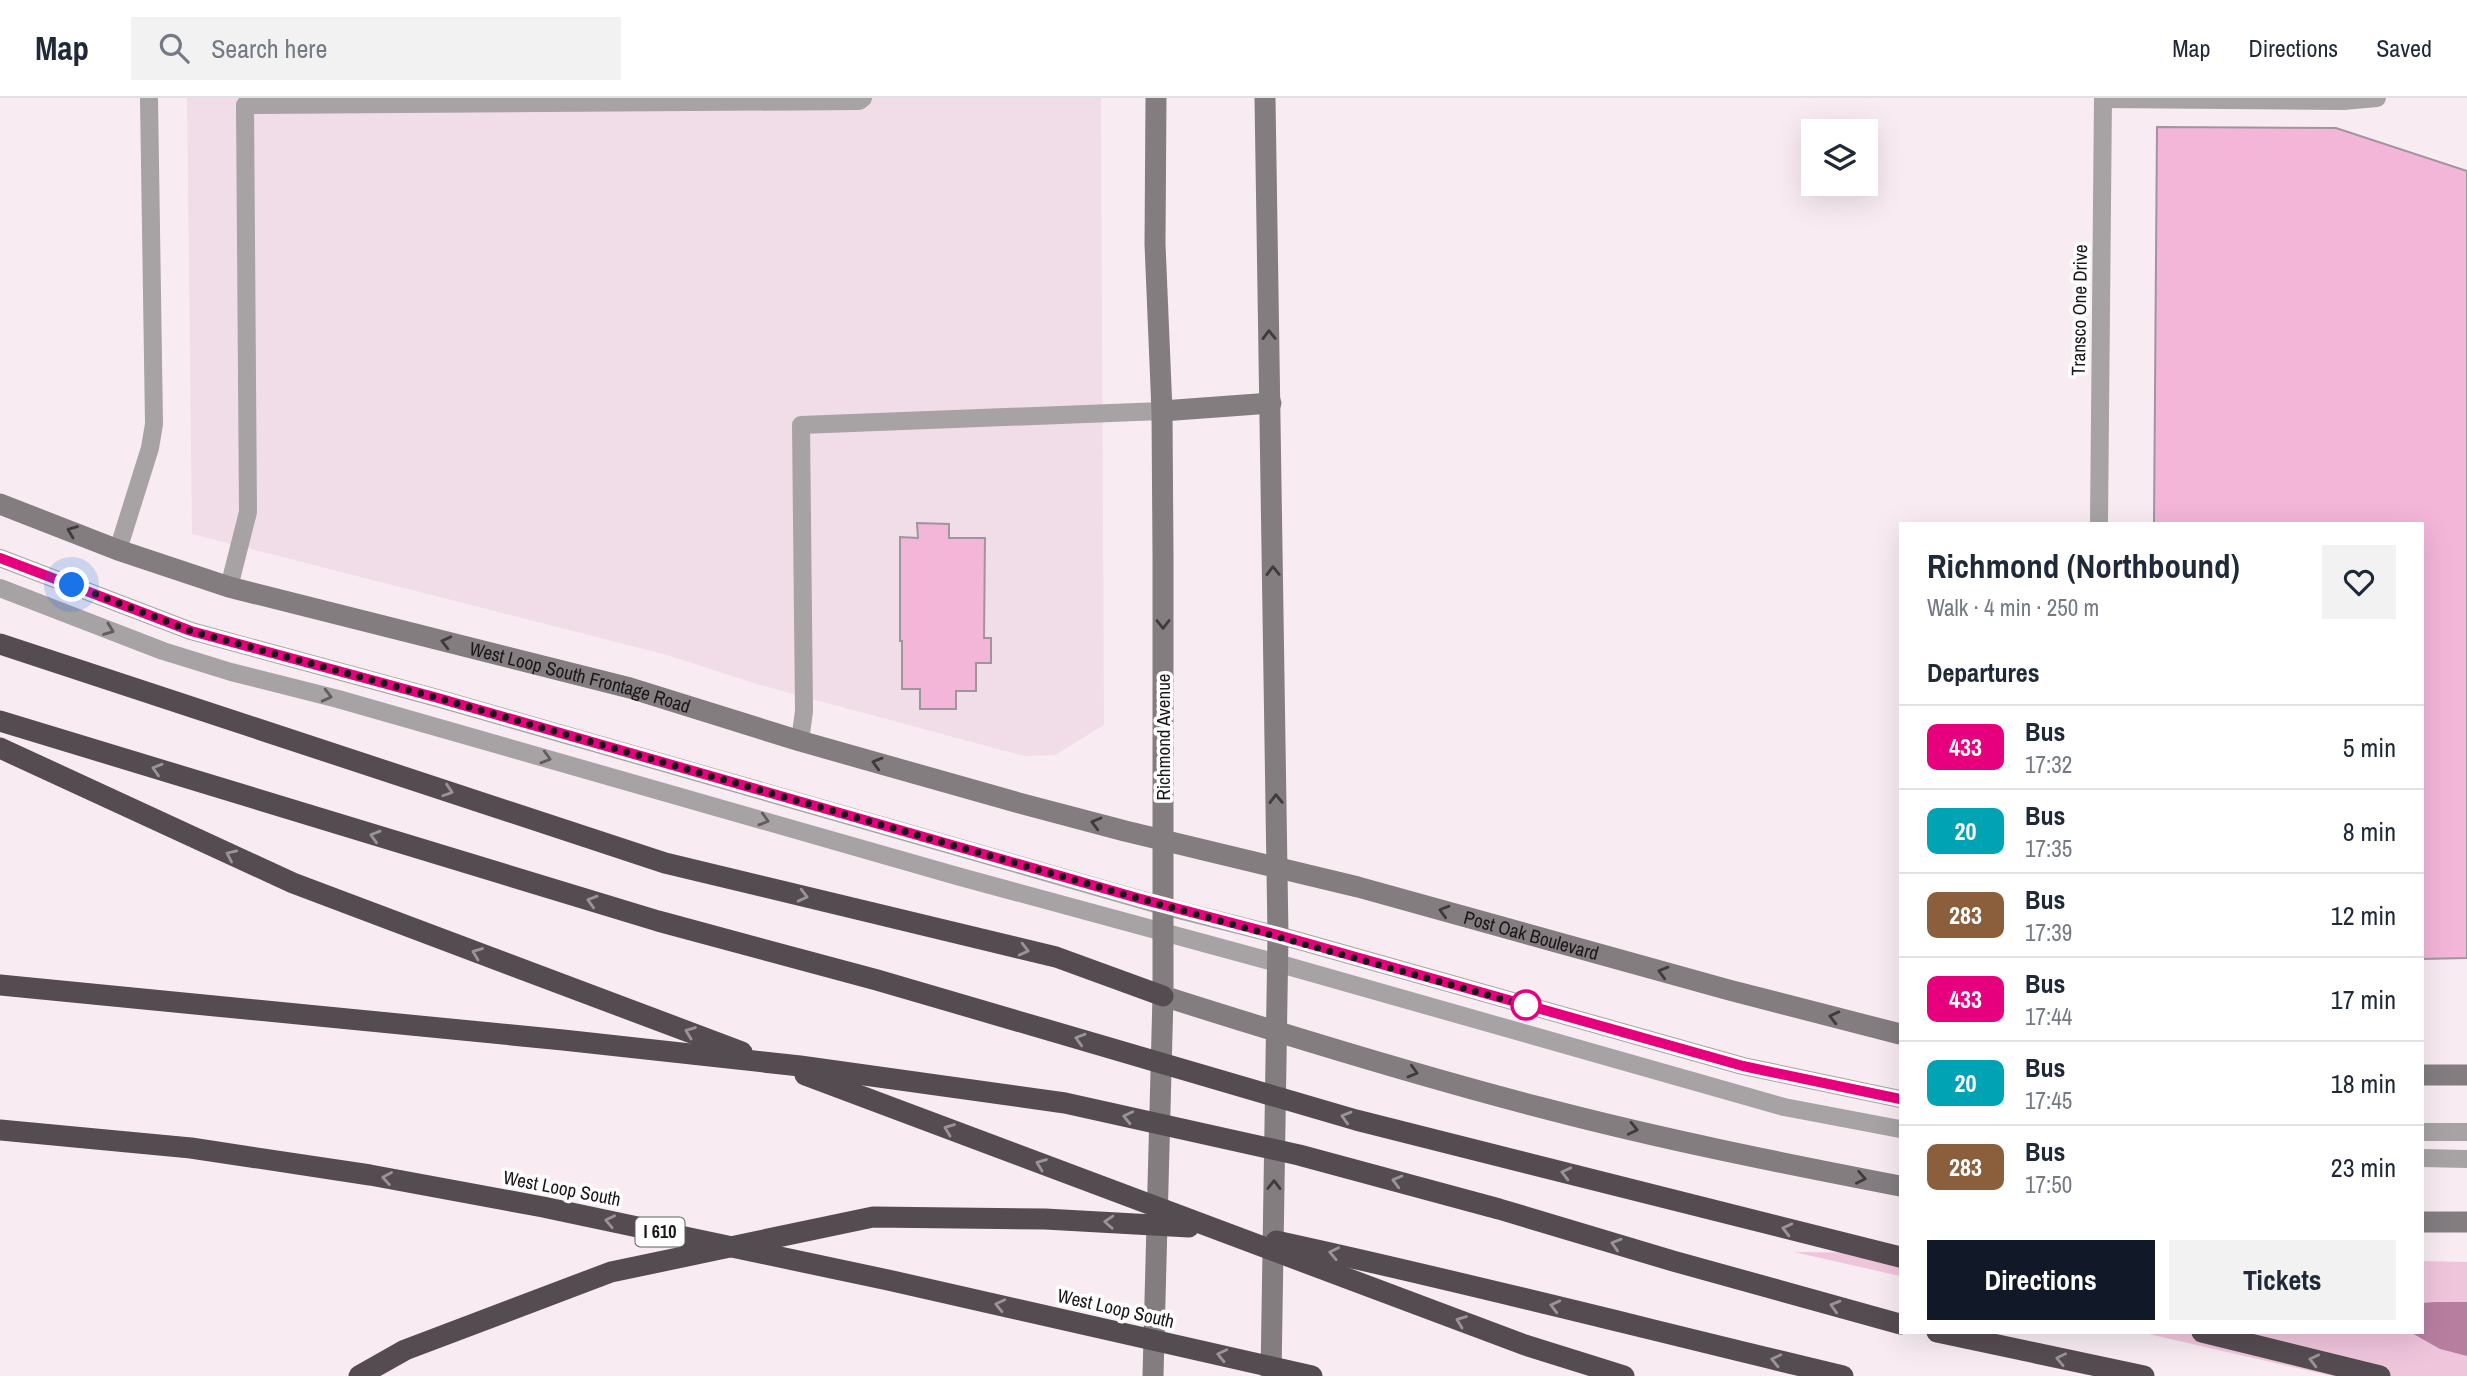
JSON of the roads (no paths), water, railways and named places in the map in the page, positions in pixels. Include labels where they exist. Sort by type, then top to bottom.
[{"type":"highway","points":[[0,644],[665,863],[1056,957],[1163,996]]},
{"type":"highway","points":[[0,720],[658,921],[877,980],[1356,1120],[1899,1257]]},
{"type":"highway","points":[[8,751],[293,883],[1525,1345],[1624,1376]]},
{"type":"highway","points":[[0,985],[800,1066],[1065,1102],[1299,1155],[1499,1209],[1672,1261],[1899,1324]]},
{"type":"highway","name":"West Loop South","points":[[0,1130],[191,1148],[370,1175],[543,1207],[888,1280],[1312,1376]]},
{"type":"highway","points":[[359,1376],[405,1350],[611,1272],[873,1217],[1045,1219],[1220,1228],[1448,1279],[1843,1376]]},
{"type":"highway","points":[[1946,1334],[2136,1375]]},
{"type":"highway","points":[[2210,1334],[2380,1376]]},
{"type":"main road","name":"Richmond Avenue","points":[[1153,1376],[1163,996],[1161,411],[1155,244],[1156,98]]},
{"type":"main road","points":[[1265,98],[1278,935],[1271,1376]]},
{"type":"main road","points":[[1161,411],[1271,403]]},
{"type":"main road","name":"West Loop South Frontage Road","points":[[0,504],[118,550],[229,587],[629,688],[800,741],[1019,803],[1163,839]]},
{"type":"main road","name":"Post Oak Boulevard","points":[[1163,839],[1358,887],[1729,990],[1899,1034]]},
{"type":"main road","points":[[1163,996],[1544,1109],[1778,1162],[1899,1186]]},
{"type":"main road","points":[[2424,1075],[2467,1075]]},
{"type":"main road","points":[[2424,1222],[2467,1222]]},
{"type":"lane","points":[[118,550],[150,448],[154,424],[149,98]]},
{"type":"lane","points":[[229,587],[248,512],[245,105],[859,101],[863,98]]},
{"type":"lane","points":[[2103,98],[2343,101],[2377,98]]},
{"type":"lane","name":"Transco One Drive","points":[[2099,522],[2103,98]]},
{"type":"lane","points":[[800,741],[804,711],[801,425],[1161,411]]},
{"type":"lane","points":[[0,558],[191,631],[438,698],[1163,906],[1278,935],[1743,1066],[1899,1099]]},
{"type":"lane","points":[[0,588],[163,651],[231,672],[338,699],[957,876],[1163,931],[1784,1107],[1899,1129]]},
{"type":"lane","points":[[2424,1132],[2467,1132]]},
{"type":"lane","points":[[2424,1158],[2467,1159]]}]
